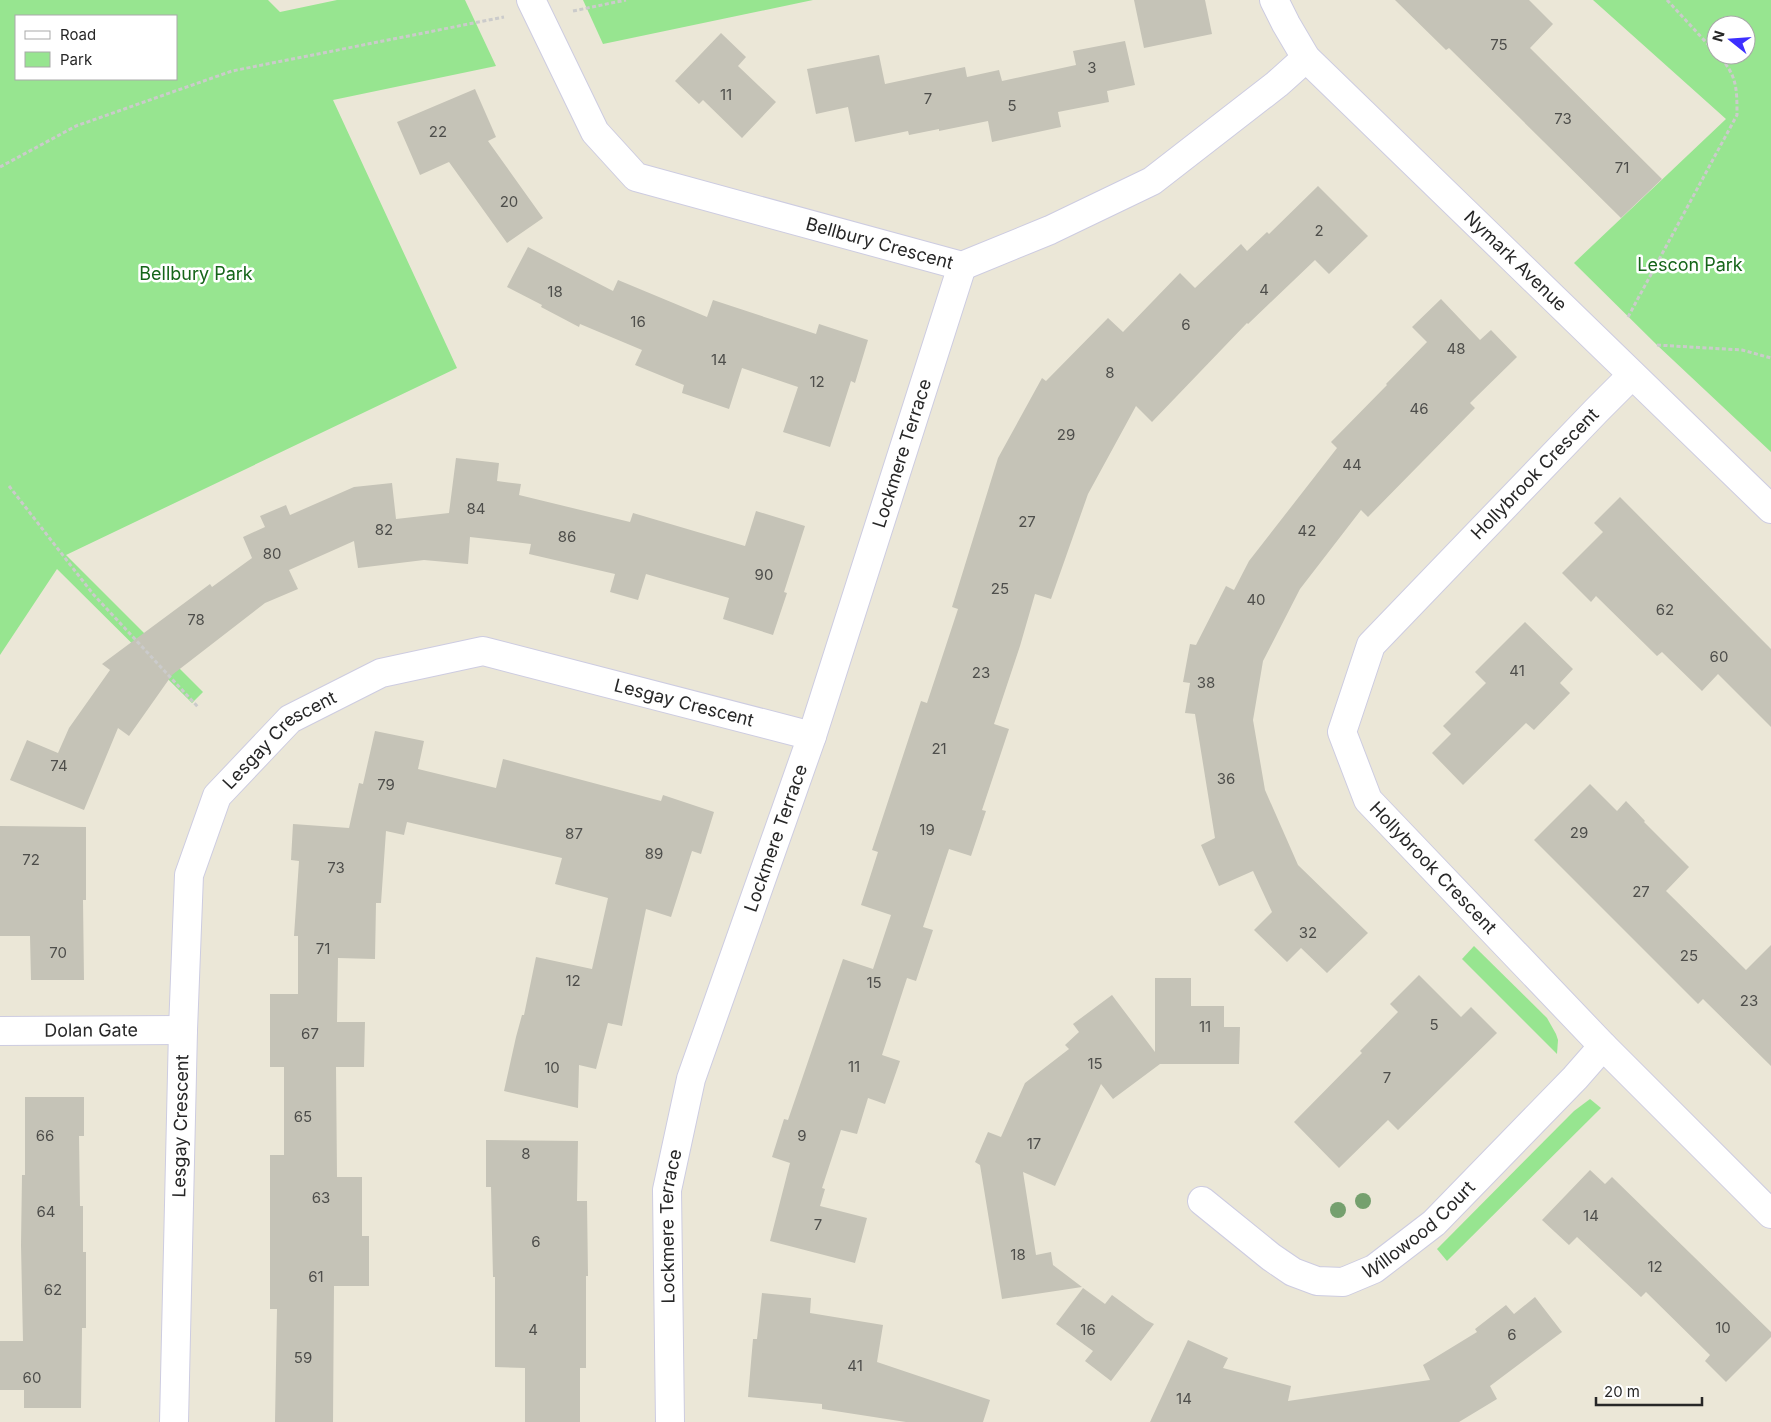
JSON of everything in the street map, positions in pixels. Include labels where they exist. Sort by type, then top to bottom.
[{"type":"street","name":"Nymark Avenue","points":[[1274,0],[1306,58],[1771,509]]},
{"type":"street","name":"Bellbury Crescent","points":[[522,8],[596,132],[636,177],[962,266],[1050,230],[1152,181],[1277,84],[1306,58]]},
{"type":"street","name":"Lockmere Terrace","points":[[670,1422],[668,1190],[691,1079],[812,736],[962,266]]},
{"type":"street","name":"Hollybrook Crescent","points":[[1632,375],[1371,645],[1342,732],[1368,800],[1603,1046],[1771,1214]]},
{"type":"street","name":"Lesgay Crescent","points":[[174,1422],[189,875],[217,796],[290,718],[381,673],[483,651],[812,736]]},
{"type":"street","name":"Dolan Gate","points":[[0,1031],[184,1030]]},
{"type":"street","name":"Willowood Court","points":[[1202,1202],[1271,1258],[1293,1272],[1317,1281],[1343,1282],[1374,1269],[1434,1223],[1568,1085],[1603,1046]]},
{"type":"path","points":[[570,11],[580,11],[626,0]]},
{"type":"path","points":[[1666,0],[1706,42]]},
{"type":"path","points":[[0,167],[76,126],[232,71],[522,8]]},
{"type":"path","points":[[1628,316],[1737,114],[1737,88],[1727,65]]},
{"type":"path","points":[[1657,345],[1742,350],[1771,358]]},
{"type":"path","points":[[9,486],[93,594],[198,707]]},
{"type":"green space","name":"Bellbury Park","points":[[0,0],[268,0],[280,12],[337,0],[465,0],[496,66],[333,100],[457,368],[66,555],[203,692],[192,703],[57,569],[0,655]]},
{"type":"green space","points":[[583,0],[813,0],[603,44]]},
{"type":"green space","name":"Lescon Park","points":[[1593,0],[1771,0],[1771,452],[1657,345],[1574,263],[1726,119]]},
{"type":"green space","points":[[1474,946],[1547,1018],[1558,1040],[1557,1054],[1462,959]]},
{"type":"green space","points":[[1590,1099],[1601,1108],[1447,1261],[1437,1249],[1574,1111]]},
{"type":"building","points":[[1134,0],[1205,0],[1212,34],[1144,48]]},
{"type":"building","points":[[1395,0],[1529,0],[1553,24],[1530,48],[1662,179],[1621,218],[1449,48],[1446,50]]},
{"type":"building","points":[[721,33],[746,57],[738,66],[776,102],[742,138],[703,100],[699,104],[675,81]]},
{"type":"building","points":[[1125,41],[1135,85],[1107,91],[1109,102],[1058,112],[1061,127],[992,142],[988,121],[909,135],[908,131],[855,142],[848,107],[816,114],[807,69],[879,55],[885,84],[965,67],[967,77],[999,70],[1002,81],[1076,65],[1073,51]]},
{"type":"building","points":[[475,89],[496,137],[488,141],[543,218],[507,243],[449,162],[420,175],[397,122]]},
{"type":"building","points":[[1318,186],[1368,236],[1329,274],[1315,260],[1247,323],[1152,422],[1136,406],[1088,494],[1051,599],[1035,594],[994,724],[1009,729],[982,810],[986,811],[971,856],[949,849],[923,927],[933,930],[916,981],[907,978],[882,1055],[900,1061],[885,1104],[868,1098],[857,1134],[841,1130],[822,1188],[825,1189],[820,1206],[867,1218],[855,1263],[770,1241],[790,1163],[772,1157],[784,1119],[788,1120],[843,959],[873,969],[891,915],[861,905],[878,852],[872,850],[921,701],[927,703],[958,609],[952,607],[998,458],[1042,378],[1046,381],[1108,318],[1123,332],[1180,273],[1195,288],[1241,244],[1247,251],[1267,232],[1269,234]]},
{"type":"building","points":[[528,247],[613,291],[618,280],[707,317],[713,300],[816,334],[819,324],[868,340],[855,383],[851,381],[830,447],[783,432],[798,387],[742,368],[729,409],[682,393],[684,385],[635,365],[642,350],[580,324],[579,327],[507,287]]},
{"type":"building","points":[[1441,299],[1480,340],[1491,330],[1517,357],[1470,403],[1475,408],[1368,517],[1361,510],[1300,589],[1263,661],[1253,720],[1265,790],[1298,865],[1368,933],[1327,973],[1301,948],[1287,962],[1254,930],[1272,912],[1253,871],[1219,886],[1201,845],[1215,838],[1195,714],[1185,713],[1190,683],[1183,682],[1190,644],[1196,645],[1226,586],[1234,590],[1249,561],[1337,448],[1331,442],[1427,342],[1412,327]]},
{"type":"building","points":[[456,458],[499,463],[497,481],[521,484],[519,495],[630,522],[633,513],[745,546],[756,511],[805,526],[784,592],[787,593],[773,635],[723,619],[729,598],[646,574],[638,600],[610,592],[615,574],[529,554],[531,544],[470,537],[468,564],[424,560],[358,568],[354,541],[289,570],[298,589],[265,603],[172,675],[129,736],[118,728],[84,810],[10,780],[27,740],[58,753],[69,728],[110,670],[102,664],[210,584],[212,587],[252,558],[243,537],[265,527],[260,516],[286,505],[290,515],[354,487],[392,483],[396,519],[449,513]]},
{"type":"building","points":[[1620,497],[1771,649],[1771,727],[1718,674],[1702,691],[1662,652],[1657,656],[1596,596],[1591,602],[1562,573],[1603,532],[1594,523]]},
{"type":"building","points":[[1525,622],[1573,669],[1560,683],[1570,693],[1534,730],[1526,723],[1463,785],[1432,753],[1451,734],[1443,726],[1486,683],[1475,672]]},
{"type":"building","points":[[375,731],[424,741],[418,769],[496,788],[503,759],[661,801],[663,795],[714,812],[701,854],[692,851],[671,917],[646,909],[622,1026],[608,1023],[596,1069],[579,1065],[578,1108],[504,1091],[516,1037],[522,1015],[524,1015],[536,957],[592,969],[608,898],[555,884],[562,858],[407,822],[404,835],[386,831],[381,903],[376,903],[375,959],[338,958],[337,1022],[365,1022],[364,1067],[336,1067],[337,1177],[362,1177],[362,1236],[369,1236],[369,1286],[334,1286],[333,1422],[275,1422],[277,1309],[270,1309],[270,1155],[284,1155],[284,1067],[270,1067],[270,994],[298,994],[298,936],[294,936],[299,861],[291,860],[293,824],[349,828],[359,783],[363,784]]},
{"type":"building","points":[[1590,784],[1617,811],[1626,801],[1689,867],[1666,891],[1746,970],[1771,945],[1771,1066],[1703,999],[1698,1004],[1534,840]]},
{"type":"building","points":[[0,826],[86,827],[86,900],[83,900],[84,980],[31,980],[30,936],[0,936]]},
{"type":"building","points":[[1419,975],[1461,1017],[1471,1007],[1497,1033],[1398,1130],[1388,1120],[1339,1168],[1294,1122],[1362,1053],[1360,1051],[1398,1012],[1390,1004]]},
{"type":"building","points":[[1155,978],[1191,978],[1191,1006],[1224,1006],[1224,1027],[1240,1027],[1239,1064],[1160,1064],[1113,1099],[1101,1084],[1055,1186],[1023,1172],[1036,1255],[1051,1252],[1053,1265],[1082,1287],[1002,1299],[980,1165],[975,1162],[988,1132],[1001,1137],[1025,1083],[1069,1049],[1065,1045],[1079,1032],[1073,1024],[1112,995],[1155,1052]]},
{"type":"building","points":[[25,1097],[84,1097],[84,1136],[79,1136],[80,1206],[83,1206],[83,1252],[86,1252],[86,1328],[82,1328],[81,1408],[24,1408],[24,1390],[0,1390],[0,1341],[23,1341],[21,1245],[22,1175],[25,1175]]},
{"type":"building","points":[[486,1140],[578,1141],[577,1201],[587,1201],[588,1276],[586,1276],[586,1368],[580,1368],[580,1422],[525,1422],[525,1368],[495,1367],[495,1277],[493,1277],[491,1187],[486,1187]]},
{"type":"building","points":[[1590,1170],[1605,1184],[1612,1177],[1771,1332],[1771,1337],[1726,1382],[1705,1361],[1710,1355],[1646,1292],[1641,1297],[1577,1237],[1569,1245],[1542,1220]]},
{"type":"building","points":[[1083,1288],[1105,1304],[1112,1295],[1154,1324],[1111,1381],[1085,1361],[1093,1351],[1056,1324]]},
{"type":"building","points":[[762,1293],[811,1298],[810,1313],[883,1325],[877,1362],[990,1400],[983,1422],[906,1422],[822,1409],[822,1404],[748,1397],[753,1339],[757,1339]]},
{"type":"building","points":[[1535,1297],[1562,1332],[1490,1386],[1497,1399],[1459,1422],[1150,1422],[1188,1340],[1228,1358],[1223,1368],[1291,1386],[1288,1401],[1430,1380],[1423,1365],[1477,1332],[1475,1329],[1506,1305],[1514,1314]]}]
